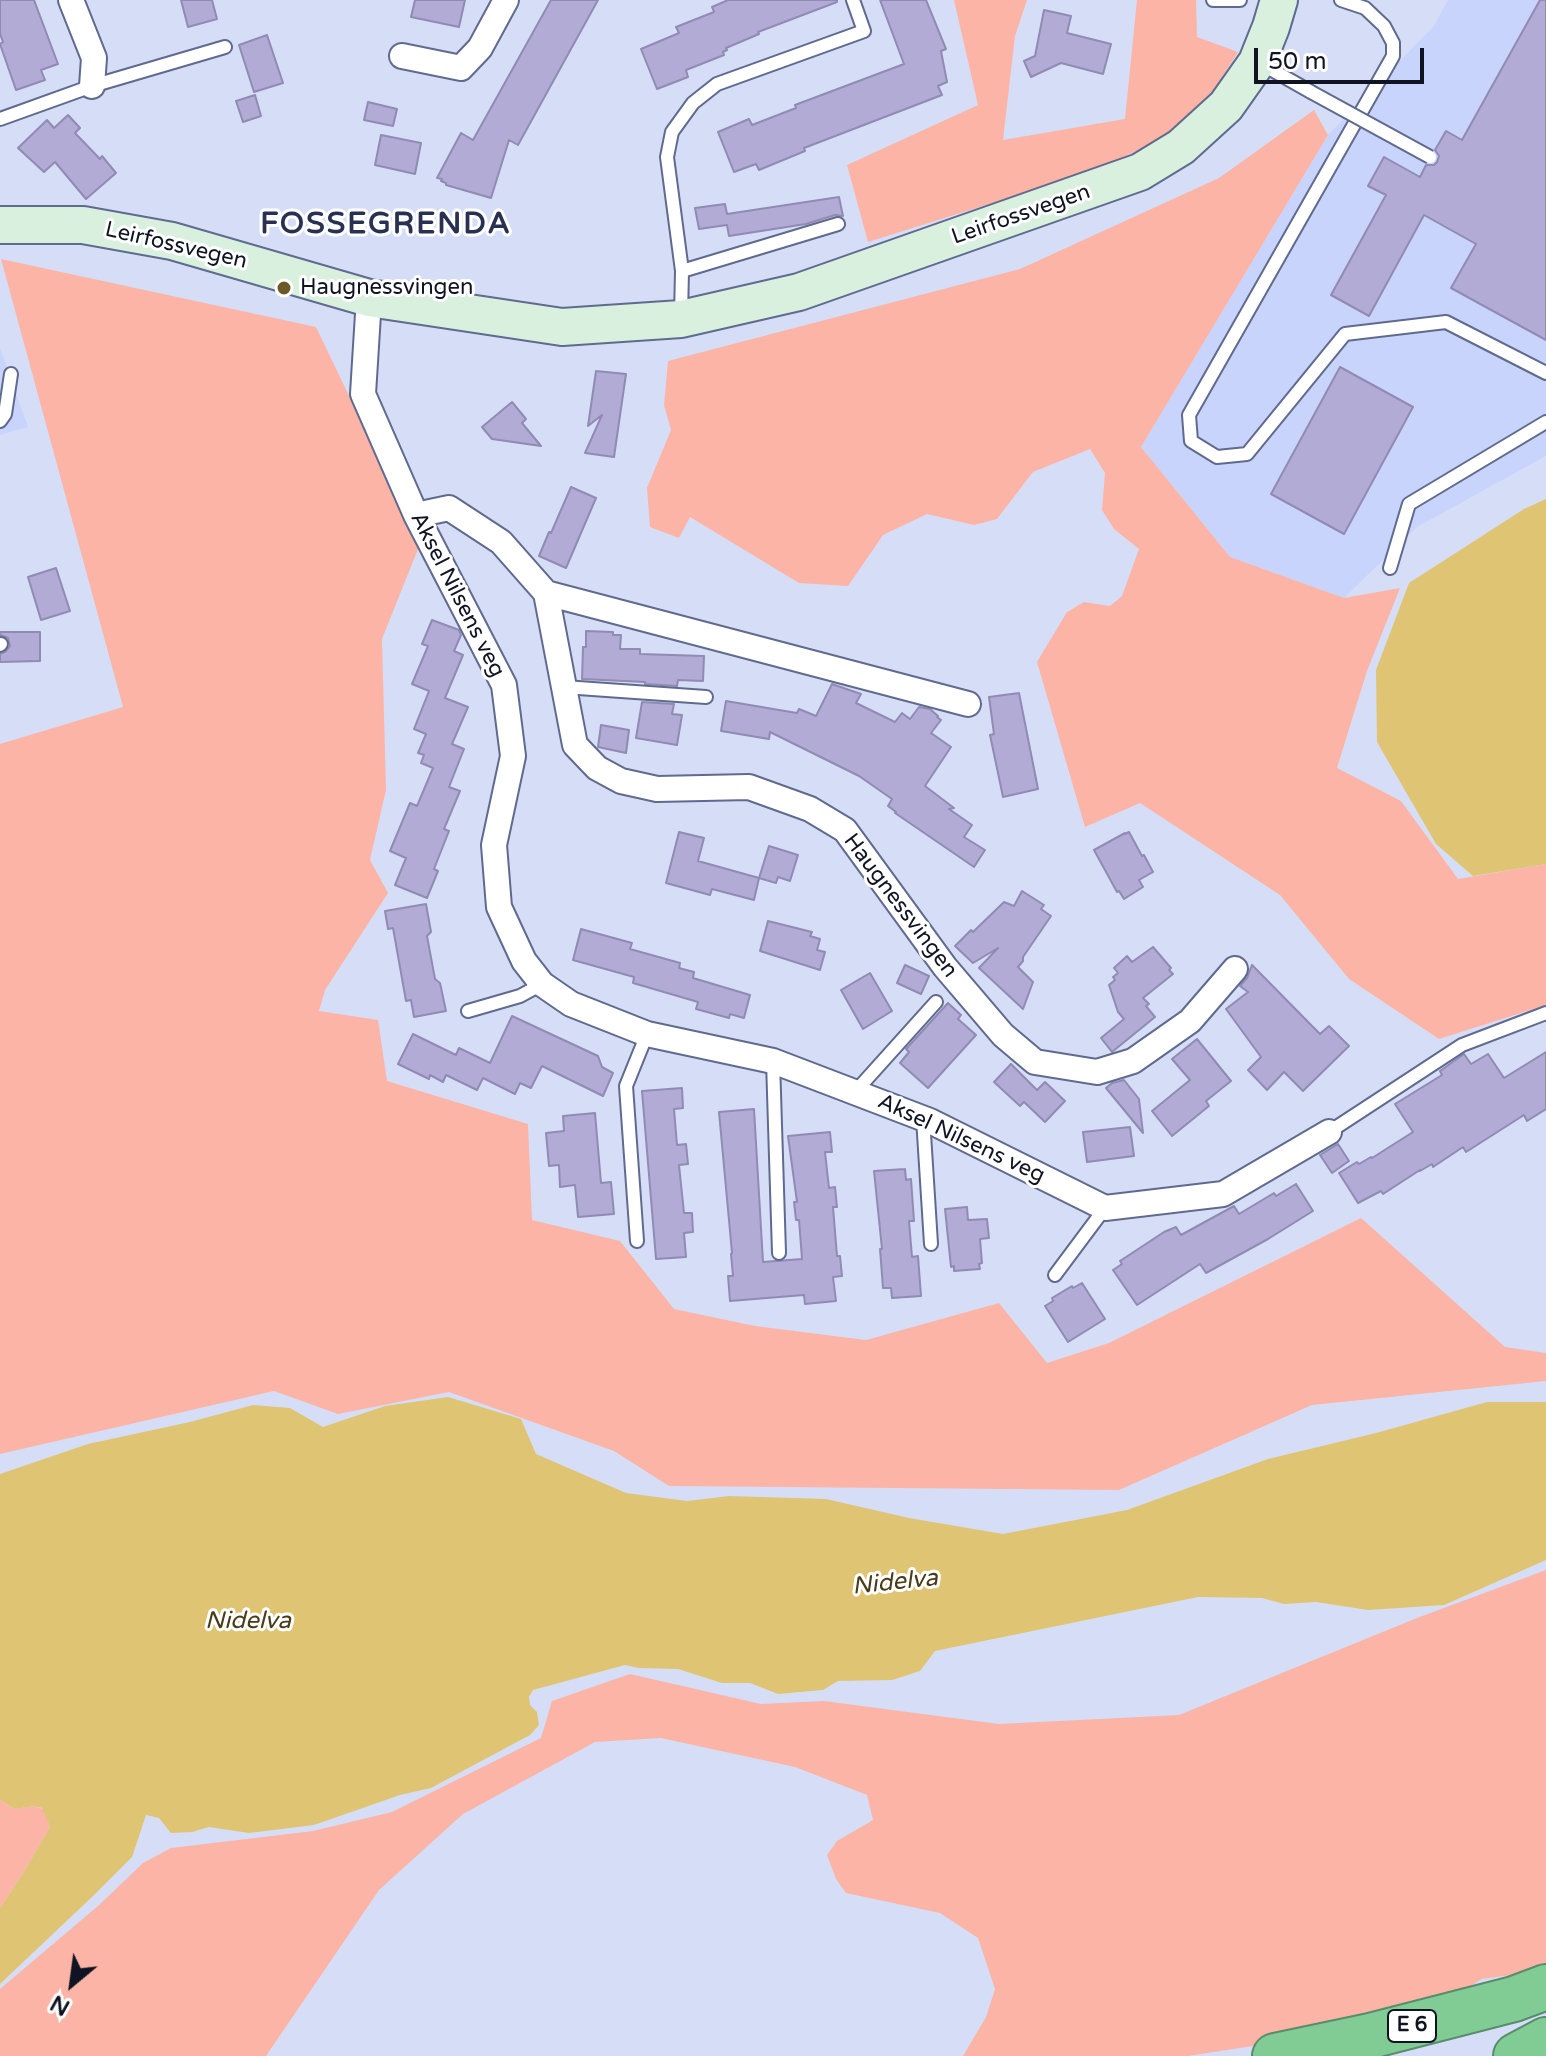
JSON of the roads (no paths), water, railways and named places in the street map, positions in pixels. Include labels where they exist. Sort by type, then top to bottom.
[{"type":"highway","name":"E 6","points":[[1275,2056],[1370,2036],[1514,1999],[1546,1987]]},
{"type":"highway","points":[[1516,2056],[1546,2040]]},
{"type":"street","points":[[71,0],[94,58],[92,86]]},
{"type":"street","points":[[402,56],[461,68],[480,48],[506,0]]},
{"type":"street","name":"Leirfossvegen","points":[[0,225],[83,225],[172,241],[369,298],[562,327],[681,319],[799,292],[1140,172],[1181,147],[1226,106],[1257,62],[1279,0]]},
{"type":"street","name":"Aksel Nilsens veg","points":[[369,298],[363,394],[416,515],[504,685],[513,756],[494,845],[499,907],[524,961],[542,984],[571,1004],[647,1034],[773,1061],[923,1118],[1105,1208]]},
{"type":"street","points":[[416,515],[449,508],[501,542],[546,593],[968,704]]},
{"type":"street","name":"Haugnessvingen","points":[[546,593],[575,745],[597,768],[621,781],[657,789],[749,787],[810,809],[845,830],[945,967],[1003,1035],[1035,1062],[1097,1072],[1133,1061],[1190,1021],[1235,969]]},
{"type":"street","points":[[1105,1208],[1223,1194],[1329,1132]]},
{"type":"lane","points":[[681,319],[682,271],[667,157],[672,132],[693,103],[717,84],[864,31],[853,0]]},
{"type":"lane","points":[[1213,0],[1240,0]]},
{"type":"lane","points":[[1341,0],[1365,8],[1384,26],[1393,43],[1393,56],[1189,415],[1191,441],[1217,457],[1247,454],[1345,334],[1446,322],[1546,373]]},
{"type":"lane","points":[[0,119],[92,86],[225,47]]},
{"type":"lane","points":[[1257,62],[1430,157]]},
{"type":"lane","points":[[682,271],[838,224]]},
{"type":"lane","points":[[0,421],[5,414],[11,374]]},
{"type":"lane","points":[[1390,568],[1409,504],[1546,422]]},
{"type":"lane","points":[[564,687],[706,697]]},
{"type":"lane","points":[[468,1011],[520,996],[542,984]]},
{"type":"lane","points":[[855,1092],[936,1002]]},
{"type":"lane","points":[[1329,1132],[1462,1045],[1546,1013]]},
{"type":"lane","points":[[637,1241],[626,1086],[647,1034]]},
{"type":"lane","points":[[773,1061],[779,1253]]},
{"type":"lane","points":[[923,1118],[931,1244]]},
{"type":"lane","points":[[1055,1275],[1105,1208]]},
{"type":"water","points":[[1546,499],[1546,864],[1473,876],[1436,844],[1377,742],[1376,670],[1409,583],[1524,509]]},
{"type":"water","name":"Nidelva","points":[[448,1397],[521,1419],[536,1454],[626,1493],[687,1501],[729,1496],[826,1499],[909,1518],[1003,1534],[1127,1510],[1268,1459],[1487,1402],[1546,1402],[1546,1560],[1444,1605],[1368,1610],[1316,1602],[1284,1604],[1262,1598],[1198,1597],[935,1651],[920,1671],[892,1680],[838,1681],[823,1690],[778,1694],[750,1683],[722,1683],[678,1669],[625,1665],[533,1690],[529,1697],[530,1705],[537,1712],[539,1725],[530,1735],[431,1788],[400,1795],[314,1825],[249,1833],[209,1827],[171,1833],[159,1818],[146,1815],[132,1857],[0,1984],[0,1908],[50,1827],[42,1808],[15,1809],[0,1800],[0,1474],[88,1444],[253,1405],[290,1408],[323,1427],[385,1406]]},
{"type":"place","name":"Haugnessvingen","points":[[284,288]]},
{"type":"district","name":"FOSSEGRENDA","points":[[386,225]]}]
